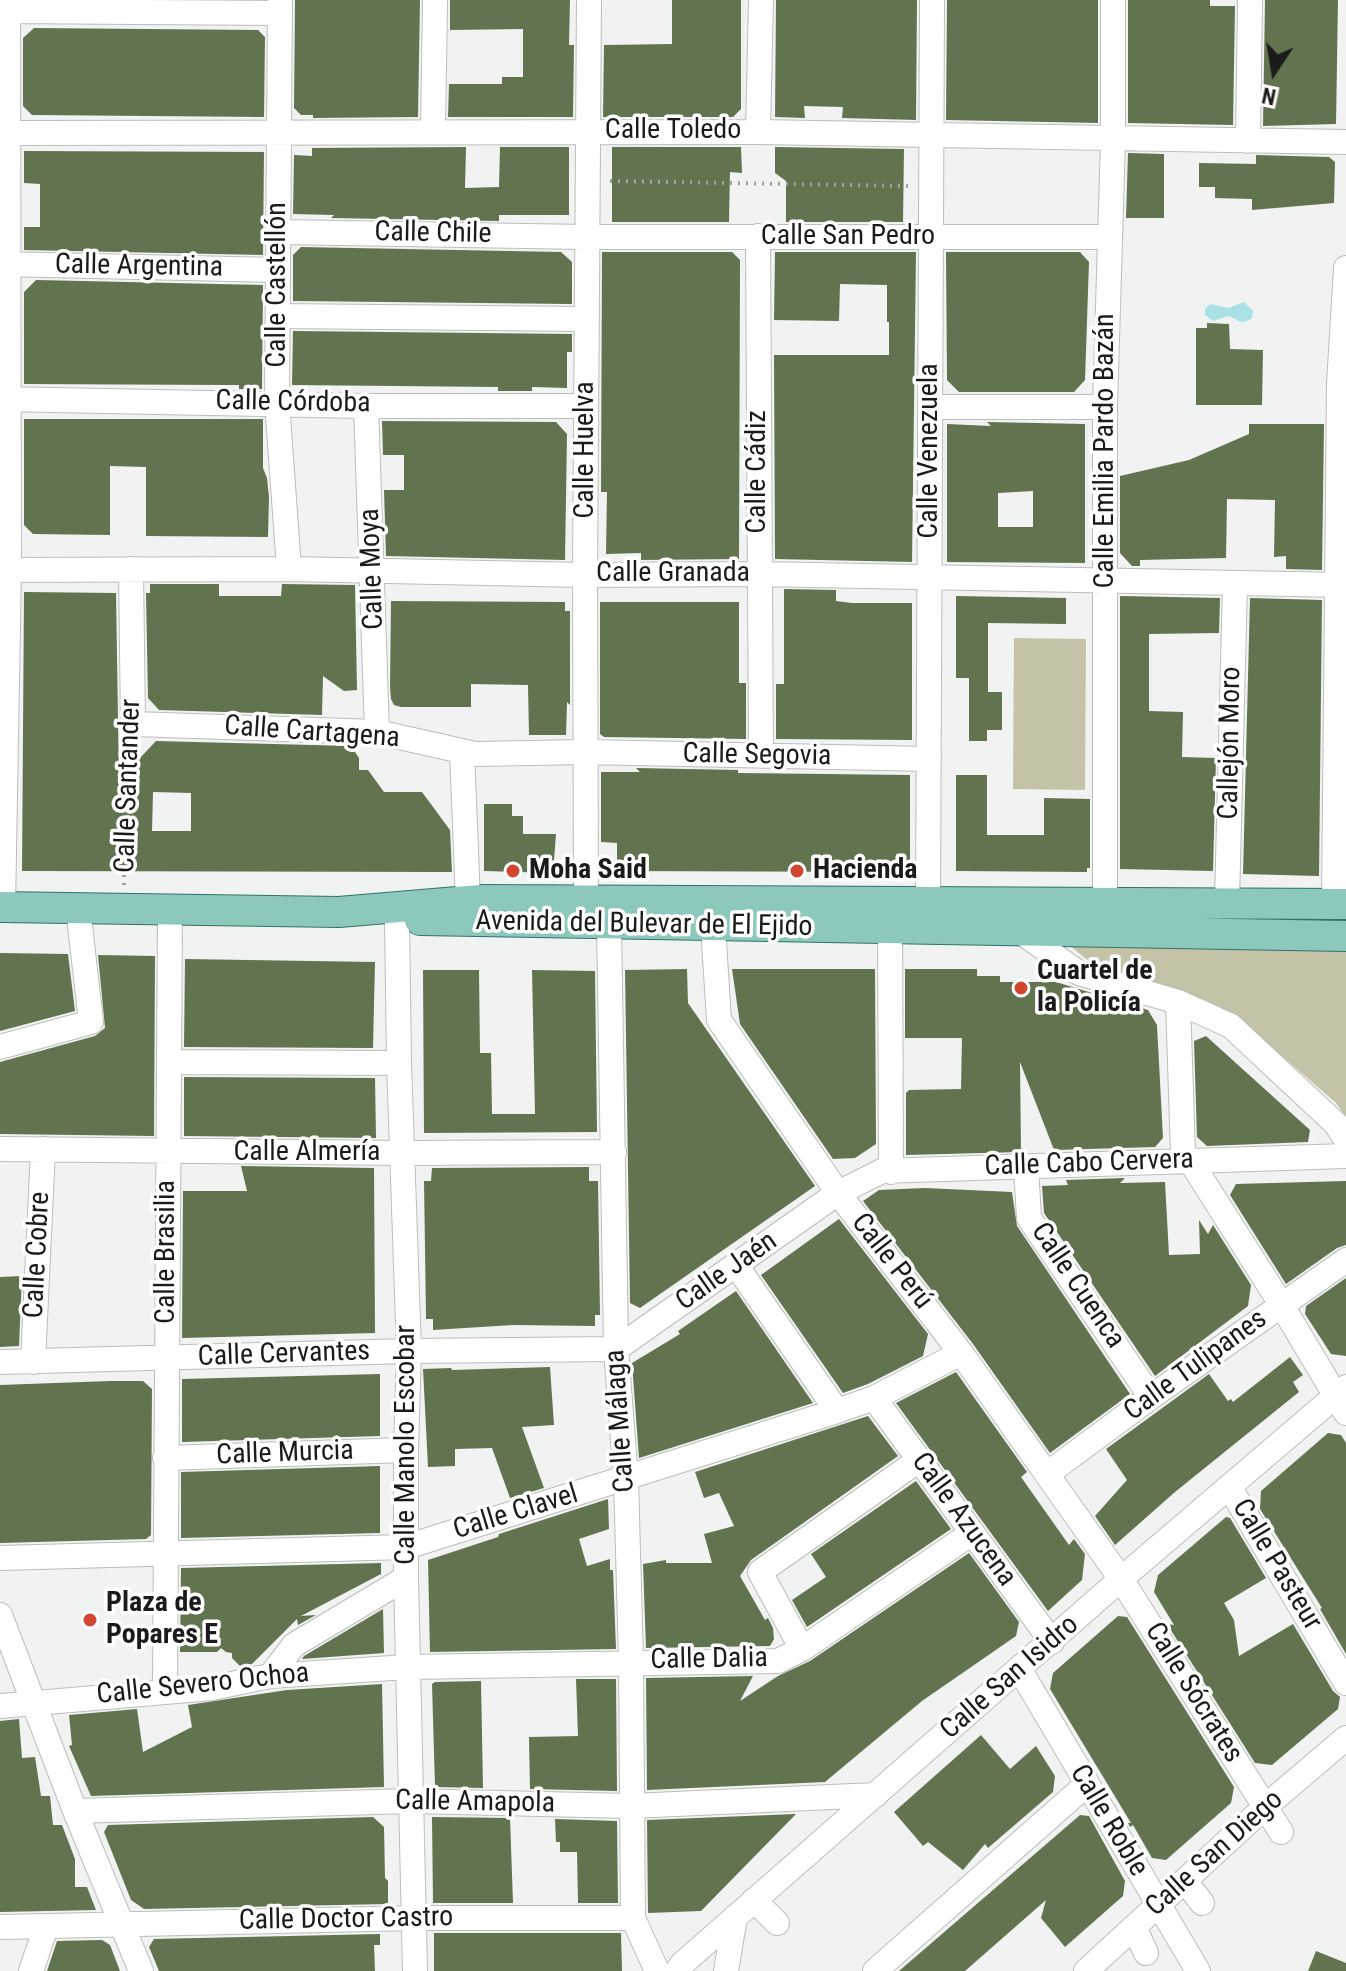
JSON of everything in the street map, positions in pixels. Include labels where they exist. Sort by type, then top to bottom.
[{"type":"main road","name":"Avenida del Bulevar de El Ejido","points":[[2,907],[339,912],[468,901],[586,900],[890,916],[1018,930],[1346,936]]},
{"type":"main road","name":"Avenida del Bulevar de El Ejido","points":[[339,912],[454,923],[713,926],[890,916],[928,903],[1340,903]]},
{"type":"street","points":[[433,131],[435,0]]},
{"type":"street","name":"Calle Huelva","points":[[586,900],[589,0]]},
{"type":"street","points":[[758,132],[761,0]]},
{"type":"street","name":"Calle Venezuela","points":[[928,903],[932,0]]},
{"type":"street","name":"Calle Emilia Pardo Bazán","points":[[1105,903],[1105,407],[1113,140],[1113,0]]},
{"type":"street","points":[[1248,141],[1250,0]]},
{"type":"street","points":[[2,907],[5,8],[280,6]]},
{"type":"street","name":"Calle Castellón","points":[[280,6],[277,402],[289,569]]},
{"type":"street","name":"Calle Toledo","points":[[5,133],[758,132],[1346,142]]},
{"type":"street","name":"Calle Chile","points":[[278,232],[587,237]]},
{"type":"street","name":"Calle Cádiz","points":[[758,236],[761,756]]},
{"type":"street","name":"Calle San Pedro","points":[[587,237],[1109,237]]},
{"type":"street","name":"Calle Argentina","points":[[5,264],[278,270]]},
{"type":"street","points":[[1340,903],[1342,384],[1346,268]]},
{"type":"street","points":[[278,316],[586,319]]},
{"type":"street","name":"Calle Córdoba","points":[[4,399],[366,406],[586,406]]},
{"type":"street","name":"Calle Moya","points":[[366,406],[377,732]]},
{"type":"street","points":[[931,407],[1105,407]]},
{"type":"street","name":"Calle Santander","points":[[131,569],[133,724]]},
{"type":"street","name":"Calle Granada","points":[[4,570],[289,569],[1341,584]]},
{"type":"street","name":"Callejón Moro","points":[[1227,902],[1235,584]]},
{"type":"street","name":"Calle Cartagena","points":[[133,724],[377,732],[475,754],[585,752]]},
{"type":"street","points":[[462,751],[468,901]]},
{"type":"street","name":"Calle Segovia","points":[[585,752],[929,759]]},
{"type":"street","name":"Avenida del Bulevar de El Ejido","points":[[397,919],[515,900]]},
{"type":"street","points":[[0,1047],[91,1022],[78,908]]},
{"type":"street","name":"Calle Brasilia","points":[[165,1690],[170,910]]},
{"type":"street","points":[[890,916],[891,1172]]},
{"type":"street","name":"Calle Manolo Escobar","points":[[397,919],[409,1351],[406,1578],[415,1971]]},
{"type":"street","name":"Calle Málaga","points":[[609,925],[616,1349],[626,1479],[631,1661],[633,1918]]},
{"type":"street","name":"Calle Perú","points":[[713,926],[719,1020],[838,1193],[961,1353],[1121,1579]]},
{"type":"street","points":[[1018,930],[1079,973],[1178,1002],[1231,1026],[1336,1124],[1346,1140]]},
{"type":"street","points":[[1178,1002],[1183,1153],[1343,1399]]},
{"type":"street","points":[[169,1062],[399,1063]]},
{"type":"street","name":"Calle Almería","points":[[0,1149],[614,1152]]},
{"type":"street","name":"Calle Cobre","points":[[33,1362],[43,1149]]},
{"type":"street","name":"Calle Cabo Cervera","points":[[838,1193],[882,1171],[1346,1156]]},
{"type":"street","name":"Calle Cuenca","points":[[1026,1167],[1029,1218],[1151,1397]]},
{"type":"street","name":"Calle Jaén","points":[[616,1349],[838,1193]]},
{"type":"street","name":"Calle Tulipanes","points":[[1047,1474],[1346,1260]]},
{"type":"street","points":[[736,1265],[837,1411]]},
{"type":"street","name":"Calle Cervantes","points":[[0,1362],[616,1349]]},
{"type":"street","name":"Calle Clavel","points":[[0,1558],[406,1547],[837,1411],[874,1398],[961,1353]]},
{"type":"street","name":"Calle Azucena","points":[[874,1398],[1052,1642]]},
{"type":"street","name":"Calle San Isidro","points":[[677,1971],[1121,1579],[1343,1399]]},
{"type":"street","name":"Calle Murcia","points":[[165,1458],[406,1450]]},
{"type":"street","points":[[802,1649],[760,1572],[919,1460]]},
{"type":"street","name":"Calle Pasteur","points":[[1230,1488],[1346,1683]]},
{"type":"street","name":"Calle Dalia","points":[[407,1667],[778,1661],[802,1649],[972,1533]]},
{"type":"street","points":[[270,1676],[294,1645],[406,1578]]},
{"type":"street","name":"Calle Sócrates","points":[[1121,1579],[1281,1832]]},
{"type":"street","points":[[0,1615],[75,1811],[141,1971]]},
{"type":"street","name":"Calle Severo Ochoa","points":[[0,1706],[212,1688],[270,1676],[407,1667]]},
{"type":"street","name":"Calle Roble","points":[[1020,1670],[1158,1905],[1173,1946],[1198,1971]]},
{"type":"street","name":"Calle San Diego","points":[[1086,1971],[1266,1806],[1346,1738]]},
{"type":"street","points":[[875,1971],[1086,1785]]},
{"type":"street","name":"Calle Amapola","points":[[75,1811],[409,1801],[631,1806],[876,1795]]},
{"type":"street","points":[[1185,1881],[1202,1903]]},
{"type":"street","points":[[754,1900],[777,1923]]},
{"type":"street","points":[[726,1971],[735,1917]]},
{"type":"street","name":"Calle Doctor Castro","points":[[0,1927],[415,1918],[633,1918]]},
{"type":"street","points":[[633,1918],[657,1971]]},
{"type":"street","points":[[31,1971],[46,1927]]},
{"type":"street","points":[[1134,1927],[1173,1946]]},
{"type":"path","points":[[588,181],[931,187]]},
{"type":"path","name":"Calle Santander","points":[[124,907],[124,796],[134,779],[133,724]]},
{"type":"green space","points":[[1014,638],[1086,639],[1085,790],[1013,789]]},
{"type":"green space","points":[[1052,931],[1346,943],[1346,1117],[1336,1103],[1236,1016],[1096,967]]},
{"type":"water","points":[[1244,302],[1253,311],[1252,318],[1245,321],[1228,316],[1213,321],[1205,315],[1205,309],[1210,304],[1228,308]]},
{"type":"building","points":[[295,0],[420,0],[418,117],[313,118],[313,115],[301,115],[294,108]]},
{"type":"building","points":[[450,0],[570,0],[569,45],[574,45],[573,117],[448,117],[449,84],[502,84],[502,77],[523,77],[523,29],[450,30]]},
{"type":"building","points":[[672,0],[741,0],[741,109],[733,117],[603,117],[604,45],[672,44]]},
{"type":"building","points":[[776,0],[917,0],[916,120],[842,118],[843,107],[804,106],[805,118],[775,117]]},
{"type":"building","points":[[947,0],[1098,0],[1098,123],[946,120]]},
{"type":"building","points":[[1128,0],[1210,0],[1210,6],[1235,6],[1233,125],[1128,123]]},
{"type":"building","points":[[1265,0],[1338,0],[1336,124],[1263,126]]},
{"type":"building","points":[[34,28],[258,30],[265,37],[264,117],[32,115],[23,106],[23,38]]},
{"type":"building","points":[[466,147],[465,188],[499,187],[500,147],[569,147],[569,215],[499,215],[499,221],[331,218],[334,215],[293,214],[294,155],[312,156],[312,148]]},
{"type":"building","points":[[612,147],[741,147],[742,173],[730,172],[729,222],[612,222]]},
{"type":"building","points":[[775,147],[904,149],[903,222],[786,222],[786,181],[775,173]]},
{"type":"building","points":[[24,151],[264,152],[263,255],[24,250],[24,227],[40,227],[40,184],[24,183]]},
{"type":"building","points":[[1128,153],[1164,154],[1164,218],[1126,218]]},
{"type":"building","points":[[1256,155],[1329,157],[1335,162],[1334,203],[1252,210],[1252,199],[1215,198],[1215,187],[1199,187],[1199,163],[1256,164]]},
{"type":"building","points":[[301,247],[561,252],[572,262],[572,304],[293,301],[293,255]]},
{"type":"building","points":[[602,252],[732,252],[740,260],[739,559],[641,560],[641,553],[606,554],[607,492],[601,492]]},
{"type":"building","points":[[775,252],[916,252],[912,562],[775,559],[774,355],[889,355],[889,322],[887,285],[840,284],[839,321],[774,320]]},
{"type":"building","points":[[946,252],[1080,252],[1089,262],[1085,380],[1074,392],[959,392],[947,380]]},
{"type":"building","points":[[36,280],[263,285],[262,389],[239,389],[239,385],[24,384],[24,292]]},
{"type":"building","points":[[1207,323],[1229,324],[1230,349],[1263,350],[1262,405],[1196,405],[1196,328],[1207,328]]},
{"type":"building","points":[[293,331],[572,334],[572,352],[567,352],[567,388],[532,387],[532,391],[498,391],[498,387],[292,385]]},
{"type":"building","points":[[24,419],[263,419],[263,468],[269,497],[268,537],[146,536],[146,467],[110,466],[110,535],[33,534],[24,525]]},
{"type":"building","points":[[382,421],[556,422],[567,434],[565,560],[386,556],[384,490],[404,490],[404,455],[383,455]]},
{"type":"building","points":[[987,422],[1085,424],[1085,563],[947,562],[947,424],[991,426]],"holes":[[[1033,491],[1033,527],[998,527],[998,493]]]},
{"type":"building","points":[[1249,424],[1324,424],[1322,570],[1286,569],[1286,556],[1274,557],[1275,500],[1227,499],[1226,558],[1140,560],[1140,566],[1132,566],[1120,553],[1120,476],[1189,460],[1249,434]]},
{"type":"building","points":[[150,584],[219,584],[219,596],[281,596],[282,584],[355,585],[357,690],[344,691],[323,676],[322,715],[159,710],[148,698],[146,593],[150,593]]},
{"type":"building","points":[[784,589],[836,590],[836,601],[852,603],[912,603],[912,740],[776,739],[776,684],[784,684]]},
{"type":"building","points":[[24,592],[116,593],[119,780],[156,741],[351,746],[359,758],[359,770],[368,770],[384,792],[422,792],[450,830],[452,872],[22,871]],"holes":[[[153,792],[191,793],[191,831],[152,831]]]},
{"type":"building","points":[[956,596],[1066,598],[1066,624],[988,623],[988,692],[1002,692],[1002,730],[987,730],[987,741],[969,741],[969,678],[956,678]]},
{"type":"building","points":[[1120,596],[1220,598],[1219,633],[1149,634],[1149,711],[1183,712],[1182,757],[1216,758],[1213,871],[1120,869]]},
{"type":"building","points":[[1250,598],[1322,600],[1319,876],[1243,874]]},
{"type":"building","points":[[391,601],[565,602],[565,611],[570,611],[570,705],[567,702],[566,735],[529,735],[528,685],[471,684],[471,707],[394,705],[390,687]]},
{"type":"building","points":[[600,602],[739,602],[739,683],[746,683],[746,739],[604,737],[600,734]]},
{"type":"building","points":[[636,768],[910,775],[910,861],[899,872],[617,871],[617,843],[601,842],[601,772],[640,772]]},
{"type":"building","points":[[956,775],[987,775],[987,835],[1044,835],[1044,798],[1090,799],[1090,868],[1087,872],[956,871]]},
{"type":"building","points":[[484,804],[512,804],[512,816],[523,816],[523,834],[556,834],[553,873],[484,871]]},
{"type":"building","points":[[0,953],[68,954],[75,1011],[0,1031]]},
{"type":"building","points":[[98,955],[155,956],[154,1136],[0,1134],[0,1062],[95,1036],[105,1028]]},
{"type":"building","points":[[185,959],[375,962],[373,1048],[184,1047]]},
{"type":"building","points":[[687,969],[688,1003],[815,1186],[640,1308],[630,1303],[625,970]]},
{"type":"building","points":[[732,969],[875,969],[876,1144],[855,1158],[833,1159],[740,1024]]},
{"type":"building","points":[[905,969],[977,969],[977,976],[1000,976],[1000,982],[1056,982],[1148,1010],[1157,1025],[1163,1138],[1155,1147],[1054,1150],[1020,1062],[1021,1152],[906,1155],[906,1093],[909,1090],[961,1089],[962,1038],[905,1038]]},
{"type":"building","points":[[423,970],[479,970],[480,1053],[491,1053],[492,1114],[535,1114],[532,970],[595,971],[597,1132],[424,1133]]},
{"type":"building","points":[[1206,1036],[1310,1130],[1308,1142],[1207,1146],[1197,1137],[1194,1041]]},
{"type":"building","points":[[184,1077],[375,1078],[376,1138],[184,1136]]},
{"type":"building","points":[[241,1166],[374,1168],[375,1333],[182,1338],[183,1191],[247,1191]]},
{"type":"building","points":[[589,1167],[589,1181],[598,1181],[600,1315],[595,1315],[595,1326],[513,1325],[433,1330],[433,1319],[426,1319],[424,1181],[431,1181],[432,1168]]},
{"type":"building","points":[[1125,1178],[1120,1183],[1165,1182],[1169,1255],[1200,1254],[1199,1220],[1208,1234],[1213,1225],[1251,1285],[1248,1306],[1155,1376],[1044,1213],[1042,1186],[1068,1185],[1066,1180]]},
{"type":"building","points":[[1346,1181],[1346,1245],[1286,1284],[1230,1195],[1236,1184]]},
{"type":"building","points":[[925,1188],[1012,1192],[1017,1226],[1130,1394],[1050,1453],[973,1344],[863,1201],[879,1190]]},
{"type":"building","points":[[839,1219],[928,1334],[923,1356],[843,1393],[761,1275]]},
{"type":"building","points":[[22,1276],[19,1346],[0,1347],[0,1277]]},
{"type":"building","points":[[1346,1278],[1346,1356],[1331,1354],[1305,1314],[1306,1306]]},
{"type":"building","points":[[736,1291],[813,1403],[639,1458],[632,1363],[680,1334],[678,1331]]},
{"type":"building","points":[[1290,1357],[1303,1375],[1293,1382],[1299,1392],[1115,1545],[1095,1516],[1127,1480],[1106,1449],[1209,1374],[1228,1401],[1231,1399],[1233,1402]]},
{"type":"building","points":[[550,1367],[554,1425],[522,1427],[544,1488],[510,1498],[492,1448],[455,1449],[455,1466],[428,1467],[423,1369]]},
{"type":"building","points":[[956,1372],[1027,1472],[1021,1477],[1069,1545],[1074,1539],[1085,1554],[1082,1580],[1048,1611],[896,1403]]},
{"type":"building","points":[[380,1374],[380,1436],[182,1442],[182,1379]]},
{"type":"building","points":[[143,1381],[152,1389],[151,1535],[146,1539],[0,1543],[0,1385]]},
{"type":"building","points":[[868,1416],[898,1456],[751,1560],[740,1576],[765,1620],[768,1618],[773,1628],[774,1639],[770,1646],[646,1648],[643,1564],[666,1560],[666,1563],[712,1563],[704,1534],[734,1526],[719,1493],[704,1498],[695,1472]]},
{"type":"building","points":[[1328,1433],[1341,1435],[1346,1443],[1346,1654],[1322,1608],[1260,1509],[1261,1491]]},
{"type":"building","points":[[380,1466],[380,1533],[181,1538],[181,1472]]},
{"type":"building","points":[[916,1481],[951,1529],[807,1627],[792,1600],[826,1577],[811,1554]]},
{"type":"building","points":[[608,1499],[609,1529],[579,1539],[587,1566],[610,1559],[616,1649],[430,1652],[428,1560]]},
{"type":"building","points":[[1226,1517],[1230,1518],[1266,1578],[1224,1603],[1234,1620],[1239,1656],[1293,1624],[1333,1691],[1340,1697],[1338,1709],[1272,1765],[1255,1763],[1167,1624],[1174,1625],[1154,1592],[1158,1575]]},
{"type":"building","points":[[969,1553],[1019,1622],[1016,1636],[922,1701],[825,1782],[647,1790],[646,1678],[753,1676],[740,1701],[778,1676],[810,1661]]},
{"type":"building","points":[[381,1563],[381,1574],[301,1616],[316,1615],[298,1625],[297,1619],[252,1664],[241,1667],[232,1658],[232,1653],[221,1648],[217,1652],[180,1652],[181,1568]]},
{"type":"building","points":[[383,1609],[384,1653],[302,1659],[304,1656]]},
{"type":"building","points":[[1118,1616],[1127,1617],[1234,1787],[1231,1803],[1166,1860],[1152,1858],[1133,1825],[1130,1827],[1128,1823],[1131,1823],[1050,1689],[1053,1673]]},
{"type":"building","points":[[576,1679],[616,1679],[617,1791],[530,1789],[529,1737],[578,1736]]},
{"type":"building","points":[[481,1681],[483,1788],[435,1787],[432,1684]]},
{"type":"building","points":[[382,1684],[384,1787],[91,1796],[69,1746],[72,1745],[69,1715],[137,1709],[143,1752],[192,1727],[188,1705],[287,1690]]},
{"type":"building","points":[[19,1719],[22,1758],[35,1757],[41,1796],[50,1796],[53,1825],[62,1825],[75,1859],[75,1887],[87,1887],[96,1910],[0,1912],[0,1721]]},
{"type":"building","points":[[981,1735],[1010,1769],[1036,1746],[1055,1776],[1053,1792],[988,1848],[985,1844],[963,1870],[928,1842],[923,1846],[894,1812]]},
{"type":"building","points":[[796,1814],[701,1911],[648,1913],[647,1820]]},
{"type":"building","points":[[1080,1815],[1089,1816],[1125,1881],[1123,1896],[1065,1947],[1041,1918],[1046,1900],[965,1971],[899,1971]]},
{"type":"building","points":[[373,1817],[384,1827],[388,1904],[144,1909],[131,1900],[104,1832],[108,1825]]},
{"type":"building","points":[[432,1817],[510,1818],[513,1903],[433,1903]]},
{"type":"building","points":[[555,1819],[617,1821],[618,1903],[578,1903],[577,1852],[560,1852],[560,1842],[556,1842]]},
{"type":"building","points":[[434,1933],[621,1933],[622,1971],[434,1971]]},
{"type":"building","points":[[380,1934],[380,1945],[374,1945],[375,1971],[159,1971],[149,1947],[154,1939]]},
{"type":"building","points":[[102,1940],[110,1945],[120,1971],[47,1971],[57,1941]]},
{"type":"building","points":[[1316,1951],[1346,1963],[1346,1971],[1308,1971]]},
{"type":"place","name":"Moha Said","points":[[513,871]]},
{"type":"place","name":"Hacienda","points":[[797,871]]},
{"type":"place","name":"Cuartel de la Policía","points":[[1021,988]]},
{"type":"place","name":"Plaza de Popares E","points":[[90,1620]]}]
